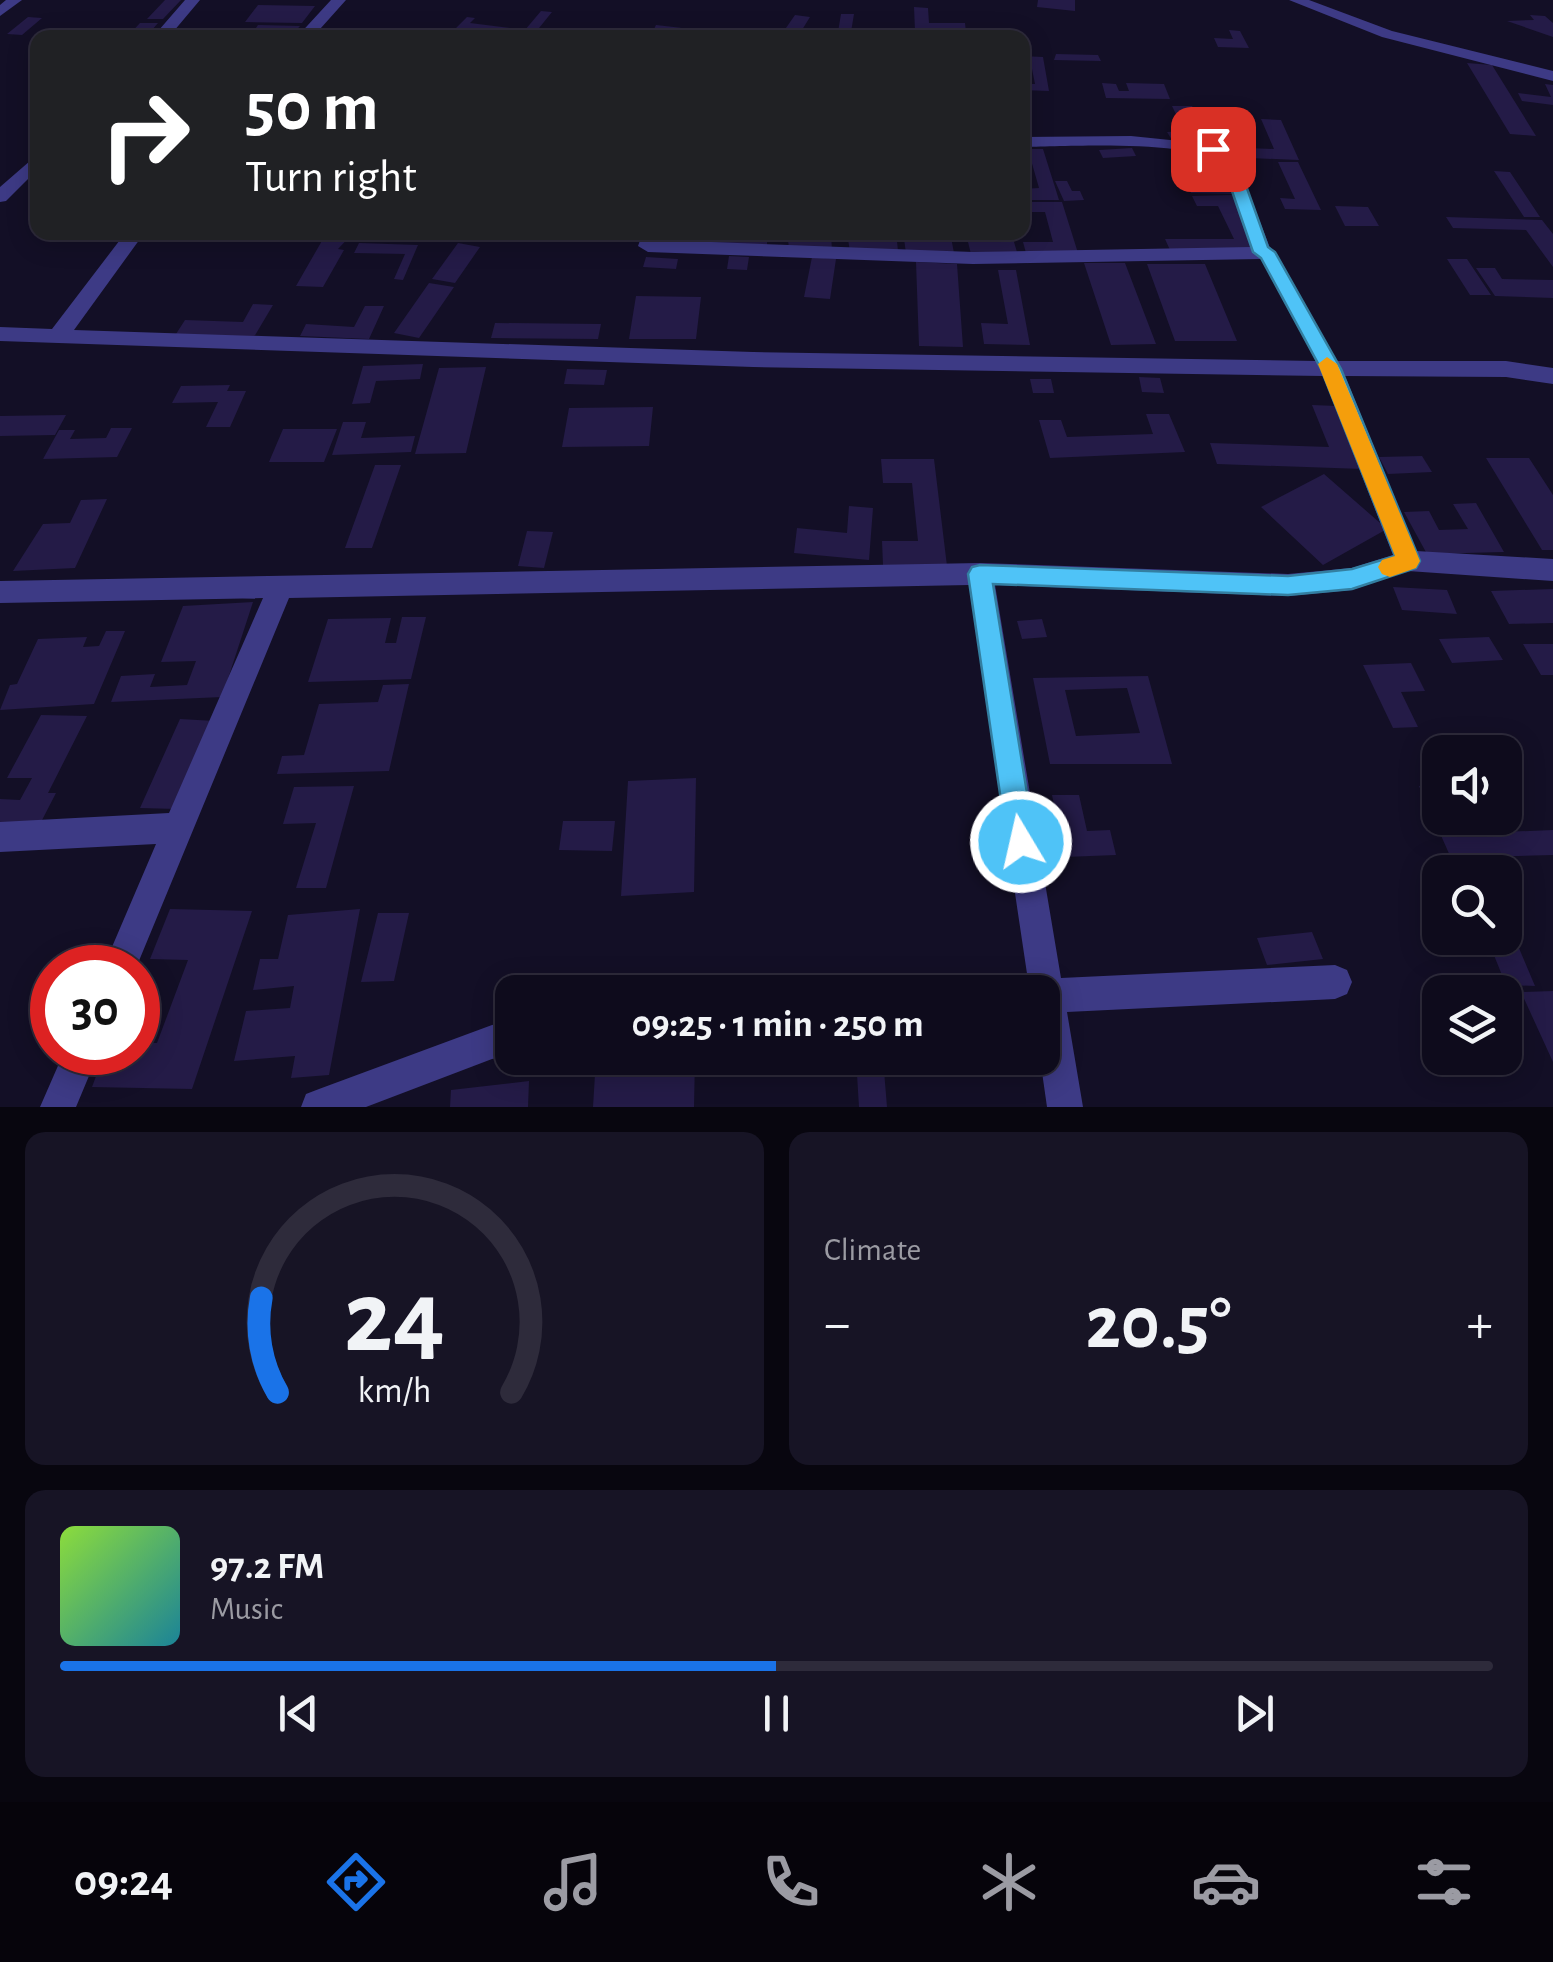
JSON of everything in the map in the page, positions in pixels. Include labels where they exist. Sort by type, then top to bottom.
[{"type":"street","points":[[0,12],[15,0]]},
{"type":"street","points":[[166,30],[193,0]]},
{"type":"street","points":[[310,30],[339,0]]},
{"type":"street","points":[[1296,0],[1387,34],[1553,76]]},
{"type":"street","points":[[1030,142],[1132,141],[1213,149],[1231,166],[1262,252]]},
{"type":"street","points":[[0,196],[30,167]]},
{"type":"street","points":[[58,336],[130,240]]},
{"type":"street","points":[[651,240],[648,246],[765,253],[972,258],[1266,252],[1331,369],[1408,561]]},
{"type":"street","points":[[0,334],[370,350],[1150,369],[1506,370],[1553,376]]},
{"type":"street","points":[[0,592],[980,574],[1288,586],[1352,579],[1408,561],[1553,570]]},
{"type":"street","points":[[980,574],[1041,975]]},
{"type":"street","points":[[130,945],[282,586]]},
{"type":"street","points":[[0,837],[181,828]]},
{"type":"street","points":[[1060,995],[1335,982]]},
{"type":"street","points":[[319,1107],[495,1042]]},
{"type":"street","points":[[58,1107],[72,1075]]},
{"type":"street","points":[[1059,1075],[1065,1107]]},
{"type":"building","points":[[165,0],[181,0],[163,19],[147,19]]},
{"type":"building","points":[[1038,0],[1075,0],[1075,11],[1037,7]]},
{"type":"building","points":[[258,5],[315,6],[302,23],[245,22]]},
{"type":"building","points":[[914,7],[928,8],[929,23],[965,23],[966,30],[915,30]]},
{"type":"building","points":[[541,11],[552,12],[537,30],[525,30]]},
{"type":"building","points":[[841,14],[854,14],[851,30],[838,30]]},
{"type":"building","points":[[795,15],[810,17],[802,30],[785,30]]},
{"type":"building","points":[[1530,15],[1545,16],[1553,23],[1553,37],[1507,21],[1534,20]]},
{"type":"building","points":[[28,17],[42,18],[22,35],[7,34]]},
{"type":"building","points":[[467,17],[475,18],[470,23],[525,30],[455,29]]},
{"type":"building","points":[[140,23],[158,23],[152,30],[133,30]]},
{"type":"building","points":[[258,25],[300,26],[297,30],[255,30]]},
{"type":"building","points":[[656,25],[700,30],[654,30]]},
{"type":"building","points":[[1229,30],[1240,31],[1249,48],[1218,47],[1214,38],[1233,39]]},
{"type":"building","points":[[1056,54],[1098,55],[1101,61],[1054,60]]},
{"type":"building","points":[[1030,56],[1043,57],[1049,91],[1030,90],[1030,84],[1035,84]]},
{"type":"building","points":[[1467,63],[1492,65],[1536,136],[1510,134]]},
{"type":"building","points":[[1102,83],[1116,84],[1119,91],[1129,91],[1126,83],[1164,84],[1170,99],[1106,98]]},
{"type":"building","points":[[1545,84],[1553,85],[1553,105],[1522,101],[1518,93],[1551,97]]},
{"type":"building","points":[[1172,106],[1192,106],[1210,140],[1172,140],[1167,132],[1184,131]]},
{"type":"building","points":[[1261,119],[1281,120],[1299,160],[1227,157],[1223,147],[1274,149]]},
{"type":"building","points":[[1171,145],[1210,145],[1232,194],[1191,193],[1188,186],[1210,186],[1200,162],[1178,161]]},
{"type":"building","points":[[1132,148],[1136,156],[1103,158],[1099,150]]},
{"type":"building","points":[[1030,149],[1043,149],[1059,200],[1030,200],[1030,189],[1039,188]]},
{"type":"building","points":[[1278,162],[1298,162],[1321,210],[1285,209],[1280,198],[1295,199]]},
{"type":"building","points":[[1494,171],[1510,172],[1540,217],[1524,217]]},
{"type":"building","points":[[1055,181],[1067,181],[1072,191],[1080,191],[1084,200],[1064,201]]},
{"type":"building","points":[[1232,195],[1258,250],[1170,250],[1165,239],[1234,239],[1218,206],[1197,206],[1192,196]]},
{"type":"building","points":[[1030,202],[1062,202],[1078,253],[1026,253],[1023,242],[1053,242],[1045,212],[1030,212]]},
{"type":"building","points":[[1335,206],[1368,207],[1379,226],[1345,226]]},
{"type":"building","points":[[1446,217],[1542,220],[1553,234],[1553,267],[1526,230],[1453,228]]},
{"type":"building","points":[[322,240],[346,240],[338,249],[344,250],[323,287],[296,286]]},
{"type":"building","points":[[652,240],[767,240],[767,250],[651,250]]},
{"type":"building","points":[[788,240],[831,240],[832,251],[789,252]]},
{"type":"building","points":[[848,240],[897,240],[898,251],[850,252]]},
{"type":"building","points":[[904,240],[952,240],[954,253],[906,253]]},
{"type":"building","points":[[1013,240],[1017,252],[971,254],[968,242]]},
{"type":"building","points":[[359,243],[418,245],[403,280],[394,279],[405,254],[354,253]]},
{"type":"building","points":[[458,243],[480,247],[455,283],[432,279]]},
{"type":"building","points":[[729,256],[749,257],[747,270],[727,269]]},
{"type":"building","points":[[646,257],[678,259],[676,269],[643,267]]},
{"type":"building","points":[[812,257],[836,259],[830,299],[804,297]]},
{"type":"building","points":[[1447,259],[1467,259],[1491,295],[1470,295]]},
{"type":"building","points":[[916,262],[957,264],[963,347],[919,346]]},
{"type":"building","points":[[1084,263],[1125,263],[1156,344],[1111,345]]},
{"type":"building","points":[[1147,264],[1205,264],[1237,341],[1175,341]]},
{"type":"building","points":[[1476,268],[1495,268],[1502,279],[1553,280],[1553,298],[1495,296]]},
{"type":"building","points":[[998,270],[1016,270],[1030,345],[984,344],[981,323],[1008,324]]},
{"type":"building","points":[[429,283],[454,287],[419,338],[394,333]]},
{"type":"building","points":[[636,296],[701,297],[696,339],[629,339]]},
{"type":"building","points":[[253,304],[273,305],[254,337],[176,334],[185,320],[243,322]]},
{"type":"building","points":[[365,306],[384,306],[369,339],[300,336],[306,324],[354,327]]},
{"type":"building","points":[[495,323],[601,324],[598,339],[491,338]]},
{"type":"building","points":[[423,364],[420,379],[376,381],[370,403],[352,404],[363,366]]},
{"type":"building","points":[[486,367],[466,453],[415,454],[439,368]]},
{"type":"building","points":[[567,369],[607,370],[604,385],[564,384]]},
{"type":"building","points":[[1139,377],[1160,378],[1164,393],[1142,392]]},
{"type":"building","points":[[1030,379],[1051,379],[1054,393],[1033,393]]},
{"type":"building","points":[[230,385],[227,391],[246,391],[230,427],[206,427],[218,402],[172,403],[181,386]]},
{"type":"building","points":[[1312,405],[1337,406],[1363,469],[1217,464],[1210,443],[1329,447]]},
{"type":"building","points":[[653,407],[649,446],[562,447],[569,408]]},
{"type":"building","points":[[1146,414],[1169,414],[1185,452],[1050,458],[1039,420],[1061,420],[1067,437],[1153,434]]},
{"type":"building","points":[[66,415],[55,435],[0,436],[0,416]]},
{"type":"building","points":[[343,422],[366,422],[361,438],[415,436],[411,452],[332,455]]},
{"type":"building","points":[[111,428],[132,428],[117,457],[43,459],[59,430],[75,430],[70,439],[106,438]]},
{"type":"building","points":[[283,429],[337,429],[324,462],[269,462]]},
{"type":"building","points":[[1422,456],[1432,472],[1388,474],[1379,457]]},
{"type":"building","points":[[1486,458],[1529,458],[1553,495],[1553,550],[1542,550]]},
{"type":"building","points":[[881,459],[934,459],[947,566],[883,565],[882,541],[918,541],[912,483],[883,483]]},
{"type":"building","points":[[375,465],[401,465],[372,548],[345,548]]},
{"type":"building","points":[[1324,474],[1387,529],[1323,565],[1261,507]]},
{"type":"building","points":[[107,499],[75,568],[13,571],[43,524],[70,523],[81,500]]},
{"type":"building","points":[[1476,503],[1504,552],[1427,554],[1404,512],[1429,511],[1439,530],[1468,529],[1453,504]]},
{"type":"building","points":[[849,506],[873,508],[869,560],[794,553],[797,528],[847,533]]},
{"type":"building","points":[[527,531],[553,532],[544,568],[518,566]]},
{"type":"building","points":[[1393,587],[1447,590],[1457,614],[1402,610]]},
{"type":"building","points":[[1553,589],[1553,623],[1509,624],[1491,591]]},
{"type":"building","points":[[253,602],[222,697],[111,702],[121,676],[155,674],[150,687],[187,685],[196,661],[161,662],[183,606]]},
{"type":"building","points":[[402,617],[426,617],[411,679],[308,682],[328,619],[391,618],[385,643],[396,643]]},
{"type":"building","points":[[1042,619],[1047,637],[1022,639],[1017,621]]},
{"type":"building","points":[[106,631],[125,631],[94,704],[0,710],[38,639],[87,637],[83,647],[99,646]]},
{"type":"building","points":[[1489,637],[1503,660],[1452,663],[1439,639]]},
{"type":"building","points":[[1523,644],[1553,644],[1553,675],[1541,675]]},
{"type":"building","points":[[1411,663],[1425,691],[1401,692],[1418,727],[1393,728],[1363,665]]},
{"type":"building","points":[[1148,676],[1172,764],[1050,764],[1033,678]],"holes":[[[1127,688],[1140,733],[1076,736],[1065,690]]]},
{"type":"building","points":[[409,684],[389,771],[277,774],[282,756],[304,755],[319,704],[378,702],[383,685]]},
{"type":"building","points":[[41,715],[87,716],[48,793],[56,793],[40,824],[0,823],[0,799],[20,800],[32,778],[7,778]]},
{"type":"building","points":[[180,719],[215,721],[177,809],[140,808]]},
{"type":"building","points":[[696,778],[694,892],[621,896],[628,781]]},
{"type":"building","points":[[354,786],[326,888],[296,888],[316,823],[283,824],[294,787]]},
{"type":"building","points":[[1052,795],[1079,795],[1087,831],[1110,830],[1116,855],[1065,857]]},
{"type":"building","points":[[563,821],[615,821],[612,851],[559,850]]},
{"type":"building","points":[[1553,830],[1553,855],[1450,855],[1441,835],[1522,835],[1522,831]]},
{"type":"building","points":[[170,909],[252,911],[192,1089],[92,1087],[96,1075],[160,1075],[160,1035],[188,960],[160,959],[160,945],[156,945]]},
{"type":"building","points":[[360,909],[329,1075],[291,1078],[295,1056],[234,1061],[246,1011],[290,1008],[294,986],[253,990],[260,959],[278,959],[288,915]]},
{"type":"building","points":[[378,913],[409,913],[394,981],[361,982]]},
{"type":"building","points":[[1312,932],[1323,959],[1267,965],[1257,938]]},
{"type":"building","points":[[1494,955],[1522,955],[1535,986],[1522,986],[1522,975],[1502,975]]},
{"type":"building","points":[[1553,991],[1553,1062],[1522,994]]},
{"type":"building","points":[[595,1075],[695,1075],[694,1107],[593,1107]]},
{"type":"building","points":[[857,1075],[884,1075],[887,1107],[859,1107]]},
{"type":"building","points":[[529,1081],[528,1107],[450,1107],[451,1090]]},
{"type":"slow traffic","points":[[1327,364],[1408,561],[1390,567]]},
{"type":"route","points":[[1021,842],[980,574],[1288,586],[1352,579],[1408,561],[1331,369],[1266,252],[1262,252],[1231,166],[1213,149]]}]
